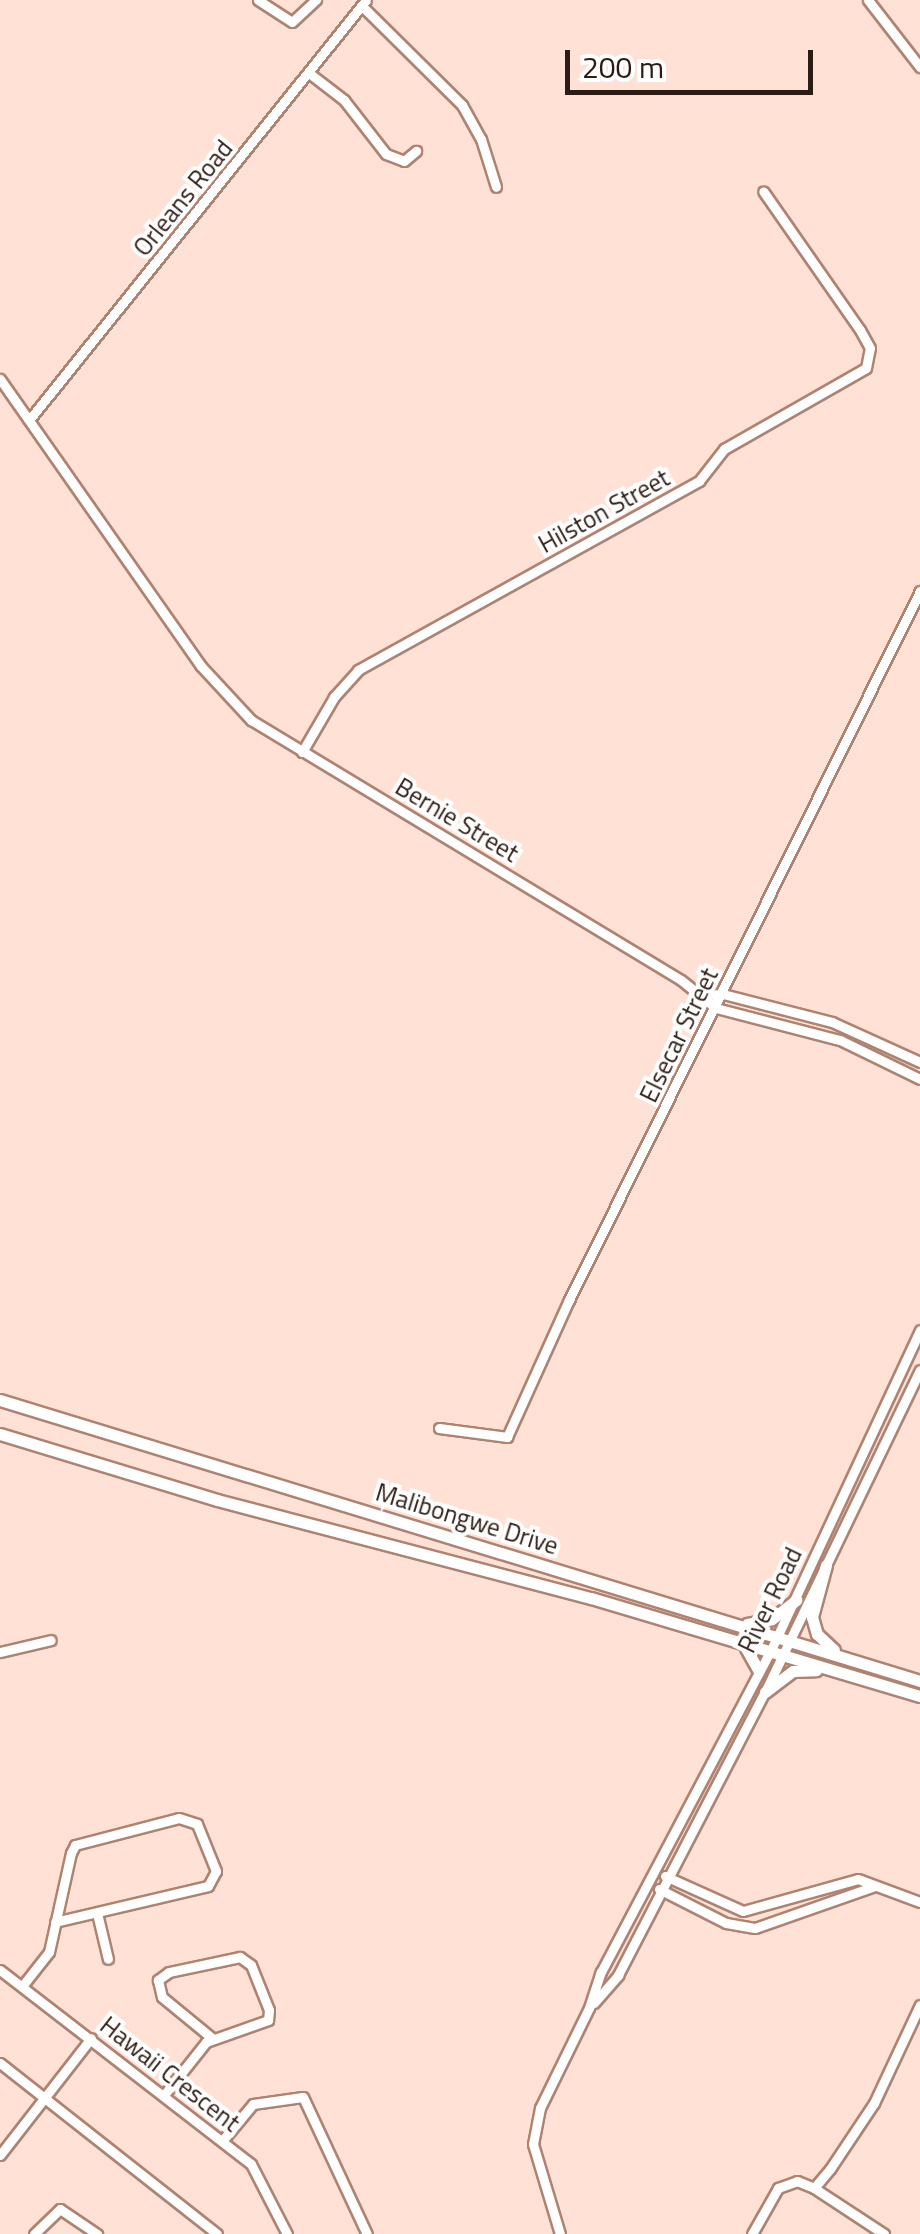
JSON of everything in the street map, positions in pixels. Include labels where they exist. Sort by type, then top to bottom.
[{"type":"main road","name":"Malibongwe Drive","points":[[0,1400],[920,1681]]},
{"type":"main road","name":"Malibongwe Drive","points":[[0,1434],[217,1500],[591,1598],[920,1696]]},
{"type":"main road","points":[[826,1565],[812,1617],[817,1634],[843,1656]]},
{"type":"main road","points":[[738,1624],[769,1621],[796,1600]]},
{"type":"main road","points":[[743,1644],[756,1659],[758,1670]]},
{"type":"main road","points":[[764,1692],[793,1671],[840,1672]]},
{"type":"street","points":[[258,0],[292,22],[316,0]]},
{"type":"street","points":[[868,0],[920,67]]},
{"type":"street","points":[[364,3],[462,105],[481,139],[496,187]]},
{"type":"street","name":"Orleans Road","points":[[29,420],[364,3]]},
{"type":"street","points":[[309,73],[344,100],[386,154],[404,160],[416,151]]},
{"type":"street","name":"Hilston Street","points":[[302,752],[334,697],[358,670],[694,484],[724,449],[866,368],[871,356],[860,330],[763,191]]},
{"type":"street","name":"Bernie Street","points":[[0,380],[201,666],[251,720],[704,996],[716,1008]]},
{"type":"street","name":"Elsecar Street","points":[[439,1428],[508,1436],[569,1300],[920,591]]},
{"type":"street","points":[[704,996],[723,994],[844,1026],[920,1062]]},
{"type":"street","points":[[716,1008],[840,1040],[920,1079]]},
{"type":"street","name":"River Road","points":[[784,1638],[796,1600],[920,1330]]},
{"type":"street","name":"River Road","points":[[589,2008],[618,1974],[764,1692],[776,1654],[826,1565],[920,1370]]},
{"type":"street","points":[[0,1652],[51,1640]]},
{"type":"street","name":"River Road","points":[[589,2008],[601,1972],[758,1670],[776,1654]]},
{"type":"street","points":[[23,1985],[49,1952],[56,1922],[75,1845],[179,1818],[194,1821],[216,1871],[212,1883],[56,1922]]},
{"type":"street","points":[[652,1871],[743,1911],[858,1879],[920,1902]]},
{"type":"street","points":[[647,1883],[726,1923],[755,1928],[875,1886]]},
{"type":"street","points":[[97,1913],[108,1960]]},
{"type":"street","points":[[164,2095],[212,2038],[260,2026],[269,2017],[251,1965],[240,1957],[169,1972],[158,1980],[162,1997],[212,2038]]},
{"type":"street","name":"Hawaii Crescent","points":[[0,1970],[257,2171],[286,2234]]},
{"type":"street","points":[[814,2188],[874,2103],[920,2005]]},
{"type":"street","points":[[560,2234],[533,2144],[540,2108],[589,2008]]},
{"type":"street","points":[[0,2155],[91,2038]]},
{"type":"street","points":[[0,2063],[217,2234]]},
{"type":"street","points":[[222,2141],[253,2104],[303,2096],[367,2234]]},
{"type":"street","points":[[752,2234],[778,2188],[787,2182],[814,2188],[884,2234]]},
{"type":"street","points":[[34,2234],[60,2209],[97,2234]]}]
